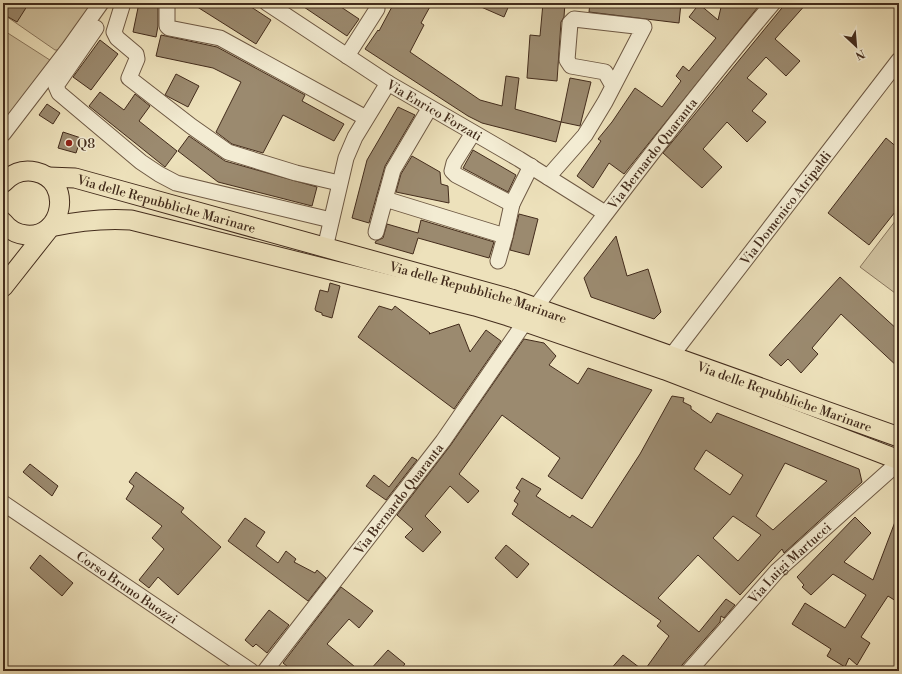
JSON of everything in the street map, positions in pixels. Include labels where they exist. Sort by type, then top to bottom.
[{"type":"main road","points":[[3,163],[20,172]]},
{"type":"main road","name":"Via delle Repubbliche Marinare","points":[[20,172],[28,170],[41,173],[48,177],[75,178],[511,299],[530,315]]},
{"type":"main road","points":[[3,183],[8,178],[20,172]]},
{"type":"main road","points":[[3,287],[56,219],[61,207],[60,194],[56,186],[48,177]]},
{"type":"main road","name":"Via delle Repubbliche Marinare","points":[[3,222],[8,228],[19,234],[30,235],[40,233],[50,227],[78,221],[108,219],[131,220],[475,306],[530,315],[668,362],[899,437]]},
{"type":"main road","name":"Via delle Repubbliche Marinare","points":[[668,362],[899,461]]},
{"type":"street","points":[[3,134],[69,48],[100,3]]},
{"type":"street","points":[[123,3],[114,32],[117,38],[136,54],[137,59],[129,78],[191,126],[228,152],[296,173],[339,183]]},
{"type":"street","points":[[167,3],[169,28],[220,38],[366,118]]},
{"type":"street","name":"Via Enrico Forzati","points":[[267,3],[388,83],[430,109],[531,166],[605,213]]},
{"type":"street","name":"Via Bernardo Quaranta","points":[[265,671],[443,441],[530,315],[605,213],[688,106],[772,3]]},
{"type":"street","points":[[347,56],[377,9]]},
{"type":"street","points":[[548,177],[585,135],[613,86],[644,27],[574,19],[570,23],[567,60],[571,66],[605,72],[613,86]]},
{"type":"street","points":[[96,28],[56,86],[59,93],[141,162],[176,183],[331,220]]},
{"type":"street","name":"Via Domenico Atripaldi","points":[[668,362],[899,60]]},
{"type":"street","points":[[325,248],[346,158],[366,118],[388,83]]},
{"type":"street","points":[[376,232],[393,170],[430,109]]},
{"type":"street","points":[[473,133],[454,164],[452,171],[456,176],[512,204]]},
{"type":"street","points":[[498,261],[512,204],[531,166]]},
{"type":"street","points":[[385,199],[505,236]]},
{"type":"street","name":"Via Luigi Martucci","points":[[690,671],[777,570],[899,461]]},
{"type":"street","name":"Corso Bruno Buozzi","points":[[3,503],[251,671]]},
{"type":"shaded area","points":[[3,3],[98,3],[63,50],[55,50],[3,14]]},
{"type":"shaded area","points":[[3,30],[53,62],[3,126]]},
{"type":"shaded area","points":[[899,216],[899,296],[860,267]]},
{"type":"building","points":[[3,3],[29,3],[17,22],[3,14]]},
{"type":"building","points":[[139,3],[158,3],[158,26],[156,37],[133,32]]},
{"type":"building","points":[[191,3],[245,3],[271,20],[256,44]]},
{"type":"building","points":[[298,3],[335,3],[359,19],[347,36]]},
{"type":"building","points":[[394,3],[432,3],[421,23],[424,25],[410,52],[480,100],[502,106],[506,76],[519,78],[515,109],[561,122],[556,142],[482,123],[468,116],[365,49],[378,30],[379,31]]},
{"type":"building","points":[[472,3],[510,3],[504,17]]},
{"type":"building","points":[[543,3],[565,3],[564,17],[561,22],[557,81],[527,78],[530,35],[540,36]]},
{"type":"building","points":[[590,3],[681,3],[679,23],[589,12]]},
{"type":"building","points":[[722,3],[757,3],[758,7],[624,174],[609,163],[593,188],[577,176],[601,141],[598,139],[612,122],[635,88],[662,107],[681,81],[676,76],[683,66],[689,71],[716,38],[689,17],[699,4],[718,20]]},
{"type":"building","points":[[786,3],[807,3],[775,39],[800,61],[786,76],[766,57],[747,78],[767,94],[752,111],[766,122],[747,142],[727,122],[703,149],[722,167],[702,188],[663,153]]},
{"type":"building","points":[[161,35],[217,47],[305,95],[302,101],[344,124],[334,141],[283,115],[263,153],[232,144],[216,132],[241,82],[213,68],[156,56]]},
{"type":"building","points":[[100,40],[118,54],[91,90],[73,77]]},
{"type":"building","points":[[176,74],[199,86],[188,107],[165,95]]},
{"type":"building","points":[[570,78],[591,82],[580,126],[561,122]]},
{"type":"building","points":[[100,92],[124,110],[135,94],[150,106],[139,121],[177,151],[165,167],[89,106]]},
{"type":"building","points":[[47,104],[60,113],[53,124],[39,115]]},
{"type":"building","points":[[398,107],[415,115],[385,166],[369,223],[352,218],[367,160]]},
{"type":"building","name":"Q8","points":[[63,132],[81,138],[76,153],[58,148]]},
{"type":"building","points":[[189,136],[225,161],[317,187],[312,206],[218,182],[178,151]]},
{"type":"building","points":[[886,138],[899,149],[899,207],[869,245],[828,213]]},
{"type":"building","points":[[473,150],[516,175],[508,192],[463,168]]},
{"type":"building","points":[[412,156],[440,172],[441,184],[448,186],[449,203],[396,192],[401,174]]},
{"type":"building","points":[[519,214],[538,219],[529,255],[510,250]]},
{"type":"building","points":[[421,220],[494,242],[489,258],[418,238],[413,254],[375,243],[383,238],[387,224],[418,233]]},
{"type":"building","points":[[616,236],[627,276],[648,269],[661,312],[654,319],[591,297],[584,278]]},
{"type":"building","points":[[840,277],[899,331],[899,368],[841,314],[812,348],[818,354],[801,373],[788,359],[781,366],[769,355]]},
{"type":"building","points":[[330,283],[340,286],[332,318],[322,315],[322,313],[316,311],[315,309],[320,290],[328,292]]},
{"type":"building","points":[[379,306],[392,310],[395,306],[430,333],[429,334],[459,324],[470,352],[486,330],[501,341],[454,409],[358,337]]},
{"type":"building","points":[[524,339],[544,343],[556,356],[549,365],[578,384],[588,368],[652,390],[582,499],[548,476],[560,458],[502,415],[459,474],[479,491],[468,503],[450,486],[425,516],[441,532],[423,552],[405,537],[413,529],[397,515],[450,446]]},
{"type":"building","points":[[672,396],[684,398],[683,402],[691,406],[691,409],[711,423],[717,413],[859,469],[862,482],[784,553],[782,549],[740,595],[698,555],[658,598],[699,632],[726,599],[735,605],[724,618],[721,616],[720,622],[682,665],[680,671],[644,671],[669,636],[657,626],[661,621],[512,514],[518,504],[514,501],[520,491],[516,488],[522,478],[541,489],[536,496],[570,518],[572,515],[592,528],[640,454]],"holes":[[[706,450],[743,475],[730,495],[694,469]],[[785,463],[827,481],[773,530],[756,516]],[[733,516],[761,535],[738,561],[713,538]]]},
{"type":"building","points":[[412,457],[417,460],[386,500],[366,486],[374,475],[389,487]]},
{"type":"building","points":[[30,464],[58,486],[52,496],[23,472]]},
{"type":"building","points":[[136,472],[184,508],[181,512],[221,547],[178,595],[158,577],[149,588],[139,580],[164,549],[152,538],[162,526],[126,499],[134,486],[129,482]]},
{"type":"building","points":[[898,514],[899,603],[888,596],[861,637],[870,643],[857,665],[849,658],[845,667],[827,656],[831,649],[792,624],[805,603],[845,628],[866,595],[833,574],[811,595],[802,587],[804,585],[797,577],[855,517],[871,533],[844,562],[873,580]]},
{"type":"building","points":[[245,518],[265,532],[256,546],[278,563],[286,551],[296,559],[294,562],[315,573],[317,570],[326,578],[308,601],[228,541]]},
{"type":"building","points":[[506,545],[529,564],[517,578],[495,558]]},
{"type":"building","points":[[40,555],[73,583],[62,596],[30,568]]},
{"type":"building","points":[[341,587],[373,611],[359,628],[349,619],[327,644],[360,671],[293,671],[283,663]]},
{"type":"building","points":[[269,610],[289,625],[267,653],[256,644],[253,647],[245,640]]},
{"type":"building","points":[[388,650],[405,664],[399,671],[369,671]]},
{"type":"building","points":[[623,655],[644,671],[609,671]]},
{"type":"place","name":"Q8","points":[[69,143]]}]
